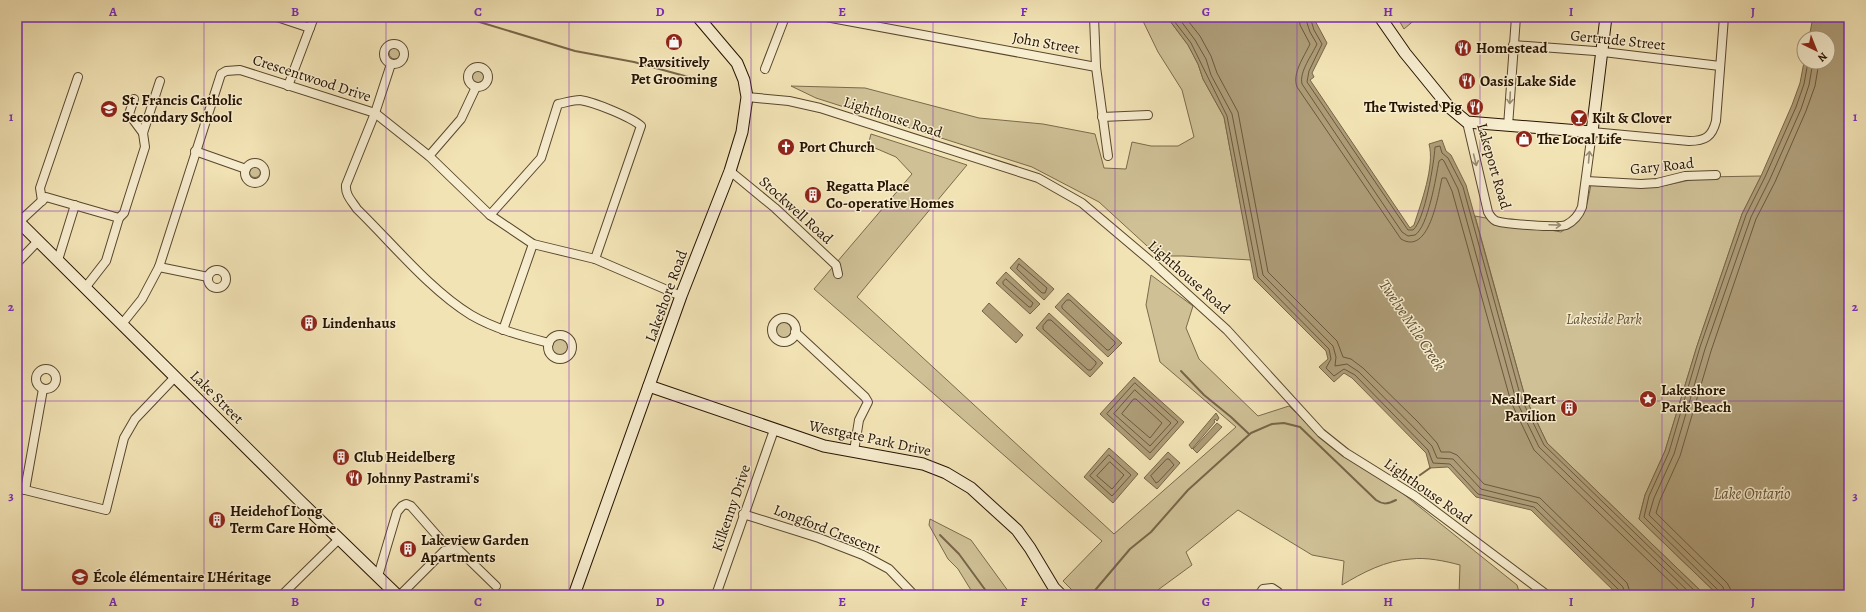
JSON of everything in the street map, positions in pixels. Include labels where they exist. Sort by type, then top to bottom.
[{"type":"main road","name":"Lakeshore Road","points":[[574,595],[681,296],[730,170],[742,132],[747,97],[744,80],[737,62],[698,17]]},
{"type":"main road","name":"Lakeport Road","points":[[1380,17],[1405,53],[1449,107],[1467,122]]},
{"type":"main road","points":[[1467,122],[1592,132],[1603,52],[1606,17]]},
{"type":"main road","name":"Lake Street","points":[[18,221],[339,539],[398,595]]},
{"type":"main road","name":"Westgate Park Drive","points":[[649,386],[824,446],[933,466],[959,479],[971,488],[1026,540],[1054,588],[1061,595]]},
{"type":"street","points":[[277,17],[310,28]]},
{"type":"street","points":[[288,86],[314,17]]},
{"type":"street","points":[[765,69],[785,17]]},
{"type":"street","name":"John Street","points":[[826,17],[1096,67]]},
{"type":"street","points":[[1094,17],[1096,67],[1108,156]]},
{"type":"street","points":[[1508,126],[1516,17]]},
{"type":"street","points":[[1586,181],[1592,132],[1689,141],[1706,139],[1714,130],[1724,17]]},
{"type":"street","name":"Gertrude Street","points":[[1513,45],[1603,52],[1720,66]]},
{"type":"street","points":[[391,64],[375,113],[346,185],[346,191],[349,197],[358,209],[444,297],[472,316],[503,330],[549,343]]},
{"type":"street","name":"Crescentwood Drive","points":[[122,324],[142,299],[159,266],[221,74],[226,71],[240,70],[375,113],[429,156],[490,215],[533,244],[594,259],[681,296]]},
{"type":"street","points":[[42,201],[40,188],[78,77]]},
{"type":"street","points":[[85,288],[106,261],[119,218],[124,213],[145,147],[143,133],[160,81]]},
{"type":"street","points":[[429,156],[461,119],[476,87]]},
{"type":"street","name":"Lighthouse Road","points":[[747,97],[789,101],[820,108],[1038,178],[1082,203],[1153,263],[1228,330],[1321,433],[1333,444],[1415,496],[1547,595]]},
{"type":"street","points":[[134,99],[129,114],[143,133]]},
{"type":"street","points":[[490,215],[540,158],[558,104],[580,100],[625,115],[634,119],[641,126],[594,259]]},
{"type":"street","points":[[1102,117],[1148,115]]},
{"type":"street","name":"Lakeport Road","points":[[1467,122],[1488,212],[1493,219],[1502,222],[1561,226],[1577,217],[1582,207],[1586,181]]},
{"type":"street","points":[[195,151],[246,169]]},
{"type":"street","name":"Stockwell Road","points":[[730,170],[775,208],[836,265],[838,274]]},
{"type":"street","name":"Gary Road","points":[[1586,181],[1641,184],[1685,176],[1716,175]]},
{"type":"street","points":[[18,221],[46,196],[119,218]]},
{"type":"street","points":[[58,260],[75,205]]},
{"type":"street","points":[[17,263],[38,241]]},
{"type":"street","points":[[503,330],[533,244]]},
{"type":"street","points":[[159,266],[208,277]]},
{"type":"street","points":[[795,332],[865,397],[868,402],[859,420],[854,451]]},
{"type":"street","points":[[43,389],[21,489],[106,510],[124,438],[135,419],[175,377]]},
{"type":"street","name":"Kilkenny Drive","points":[[716,595],[743,514],[774,430]]},
{"type":"street","points":[[378,576],[397,512],[402,506],[406,504],[411,506],[440,539]]},
{"type":"street","name":"Longford Crescent","points":[[743,514],[820,538],[863,555],[889,569],[914,595]]},
{"type":"street","points":[[282,595],[339,539]]},
{"type":"street","points":[[398,595],[444,551],[452,549],[459,550],[496,586]]},
{"type":"street","points":[[1259,595],[1264,589],[1272,588],[1278,592],[1279,595]]},
{"type":"green space","points":[[1141,17],[1167,17],[1188,45],[1198,64],[1203,79],[1224,117],[1251,260],[1158,256],[1099,202],[1032,167],[816,98],[791,86],[865,88],[979,118],[1043,124],[1095,134],[1104,168],[1126,169],[1132,142],[1151,146],[1178,146],[1194,137],[1182,90],[1158,52]]},
{"type":"green space","points":[[1397,17],[1418,17],[1404,29]]},
{"type":"green space","points":[[393,47],[397,47],[401,53],[397,59],[393,59],[389,55],[389,51]]},
{"type":"green space","points":[[476,71],[480,71],[484,77],[480,83],[476,83],[472,79],[472,75]]},
{"type":"green space","points":[[871,134],[967,165],[857,297],[1114,534],[1236,427],[1160,362],[1146,305],[1151,275],[1193,306],[1186,328],[1199,359],[1258,416],[1289,406],[1333,448],[1352,456],[1401,492],[1517,585],[1520,595],[1459,595],[1460,565],[1429,559],[1392,562],[1366,572],[1342,585],[1344,561],[1312,555],[1238,510],[1186,552],[1192,565],[1151,595],[1077,595],[1063,581],[1102,541],[814,289],[912,174],[896,157],[868,145]]},
{"type":"green space","points":[[255,166],[259,168],[261,172],[259,176],[255,178],[251,176],[249,172],[251,168]]},
{"type":"green space","name":"Lakeside Park","points":[[1761,176],[1742,214],[1697,346],[1665,451],[1645,495],[1639,519],[1718,595],[1705,595],[1547,443],[1525,397],[1475,216],[1561,232],[1580,217],[1588,201],[1591,184],[1658,187],[1704,177]]},
{"type":"green space","points":[[783,322],[790,327],[791,330],[786,337],[783,338],[776,333],[775,330],[780,323]]},
{"type":"green space","points":[[560,339],[567,344],[568,347],[563,354],[560,355],[553,350],[552,347],[557,340]]},
{"type":"green space","points":[[930,519],[971,540],[1011,595],[974,595],[958,569],[948,559],[929,525]]},
{"type":"water","name":"Twelve Mile Creek","points":[[1167,17],[1313,17],[1327,43],[1312,73],[1314,77],[1310,80],[1410,228],[1414,225],[1429,173],[1429,144],[1442,140],[1446,151],[1451,155],[1466,185],[1525,397],[1547,443],[1705,595],[1618,595],[1531,510],[1476,497],[1448,467],[1430,468],[1426,453],[1352,378],[1344,373],[1334,382],[1319,367],[1328,359],[1326,351],[1254,279],[1224,117],[1203,79],[1198,64],[1188,45]]},
{"type":"water","name":"Lake Ontario","points":[[1813,17],[1849,17],[1849,595],[1718,595],[1639,519],[1645,495],[1665,451],[1697,346],[1742,214],[1761,176],[1792,105],[1800,83],[1802,70],[1836,70],[1836,30],[1811,30]]},
{"type":"water","points":[[1019,258],[1054,289],[1044,300],[1010,268]]},
{"type":"water","points":[[1006,272],[1040,304],[1030,314],[996,283]]},
{"type":"water","points":[[1068,293],[1122,343],[1108,357],[1055,307]]},
{"type":"water","points":[[989,303],[1023,335],[1016,343],[982,311]]},
{"type":"water","points":[[1049,313],[1103,363],[1090,377],[1036,328]]},
{"type":"water","points":[[1134,377],[1184,422],[1150,460],[1100,414]]},
{"type":"water","points":[[1216,413],[1219,418],[1217,421],[1215,419],[1215,422],[1192,449],[1189,445]]},
{"type":"water","points":[[1217,423],[1222,427],[1197,453],[1193,449]]},
{"type":"water","points":[[1109,448],[1138,474],[1113,503],[1084,477]]},
{"type":"water","points":[[1168,452],[1180,463],[1157,489],[1144,478]]},
{"type":"waterway","points":[[463,17],[575,51],[634,62],[703,81],[715,77]]},
{"type":"waterway","points":[[1181,371],[1204,395],[1249,434]]},
{"type":"waterway","points":[[1091,595],[1130,549],[1151,532],[1188,490],[1251,433],[1272,424],[1284,423],[1300,427],[1376,500],[1381,503],[1396,500]]},
{"type":"waterway","points":[[1413,480],[1430,468]]},
{"type":"waterway","points":[[940,535],[959,554],[989,595]]},
{"type":"place","name":"Pawsitively Pet Grooming","points":[[674,42]]},
{"type":"place","name":"Homestead","points":[[1463,48]]},
{"type":"place","name":"Oasis Lake Side","points":[[1467,81]]},
{"type":"place","name":"The Twisted Pig","points":[[1475,107]]},
{"type":"place","name":"St. Francis Catholic Secondary School","points":[[109,109]]},
{"type":"place","name":"Kilt & Clover","points":[[1579,118]]},
{"type":"place","name":"The Local Life","points":[[1524,139]]},
{"type":"place","name":"Port Church","points":[[786,147]]},
{"type":"place","name":"Regatta Place Co-operative Homes","points":[[813,195]]},
{"type":"place","name":"Lindenhaus","points":[[309,323]]},
{"type":"place","name":"Lakeshore Park Beach","points":[[1648,399]]},
{"type":"place","name":"Neal Peart Pavilion","points":[[1569,408]]},
{"type":"place","name":"Club Heidelberg","points":[[341,457]]},
{"type":"place","name":"Johnny Pastrami's","points":[[354,478]]},
{"type":"place","name":"Heidehof Long Term Care Home","points":[[217,520]]},
{"type":"place","name":"Lakeview Garden Apartments","points":[[408,549]]},
{"type":"place","name":"École élémentaire L'Héritage","points":[[80,577]]}]
